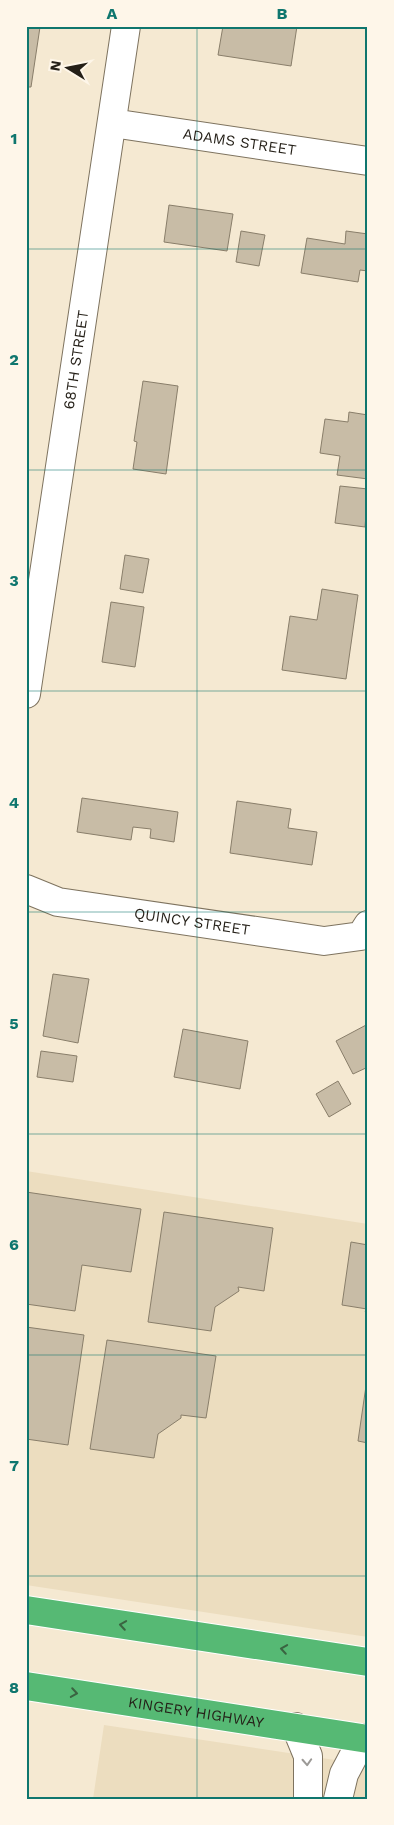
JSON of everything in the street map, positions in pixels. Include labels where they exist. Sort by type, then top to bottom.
[{"type":"highway","points":[[26,1610],[368,1662]]},
{"type":"highway","name":"KINGERY HIGHWAY","points":[[26,1686],[365,1738]]},
{"type":"street","name":"68TH STREET","points":[[26,694],[126,26]]},
{"type":"street","name":"ADAMS STREET","points":[[112,123],[368,161]]},
{"type":"street","name":"QUINCY STREET","points":[[26,889],[58,902],[324,941],[364,931]]},
{"type":"street","points":[[296,1727],[308,1756],[308,1799]]},
{"type":"street","points":[[338,1799],[344,1774],[365,1738]]},
{"type":"shaded area","points":[[26,1171],[368,1224],[368,1637],[26,1585]]},
{"type":"shaded area","points":[[104,1725],[368,1765],[368,1799],[93,1799]]},
{"type":"building","points":[[26,26],[40,27],[31,87],[26,87]]},
{"type":"building","points":[[223,26],[297,26],[291,66],[218,55]]},
{"type":"building","points":[[169,205],[233,214],[227,251],[164,242]]},
{"type":"building","points":[[241,231],[265,235],[259,266],[236,262]]},
{"type":"building","points":[[346,231],[368,234],[368,271],[360,270],[358,282],[301,273],[307,238],[345,244]]},
{"type":"building","points":[[143,381],[178,386],[166,474],[133,469],[137,442],[134,441]]},
{"type":"building","points":[[349,412],[368,415],[368,479],[337,475],[340,456],[320,453],[325,419],[348,422]]},
{"type":"building","points":[[340,486],[368,489],[365,527],[335,523]]},
{"type":"building","points":[[125,555],[149,559],[143,593],[120,589]]},
{"type":"building","points":[[322,589],[358,595],[346,679],[282,670],[290,616],[317,620]]},
{"type":"building","points":[[111,602],[144,607],[135,667],[102,662]]},
{"type":"building","points":[[82,798],[178,812],[174,842],[150,838],[151,829],[133,827],[131,840],[77,832]]},
{"type":"building","points":[[237,801],[291,809],[288,828],[317,832],[312,865],[230,853]]},
{"type":"building","points":[[53,974],[89,979],[78,1043],[43,1036]]},
{"type":"building","points":[[368,1024],[368,1067],[353,1074],[336,1041]]},
{"type":"building","points":[[183,1029],[248,1041],[240,1089],[174,1077]]},
{"type":"building","points":[[41,1051],[77,1056],[73,1082],[37,1077]]},
{"type":"building","points":[[338,1081],[351,1104],[329,1117],[316,1094]]},
{"type":"building","points":[[26,1192],[141,1209],[131,1272],[82,1265],[75,1311],[26,1304]]},
{"type":"building","points":[[164,1212],[273,1228],[264,1291],[238,1287],[239,1291],[215,1307],[211,1331],[148,1322]]},
{"type":"building","points":[[351,1242],[368,1245],[368,1315],[365,1312],[367,1309],[342,1305]]},
{"type":"building","points":[[26,1327],[84,1335],[68,1445],[26,1439]]},
{"type":"building","points":[[107,1340],[216,1356],[206,1418],[181,1415],[181,1418],[158,1434],[154,1458],[90,1449]]},
{"type":"building","points":[[368,1379],[368,1443],[358,1441]]}]
